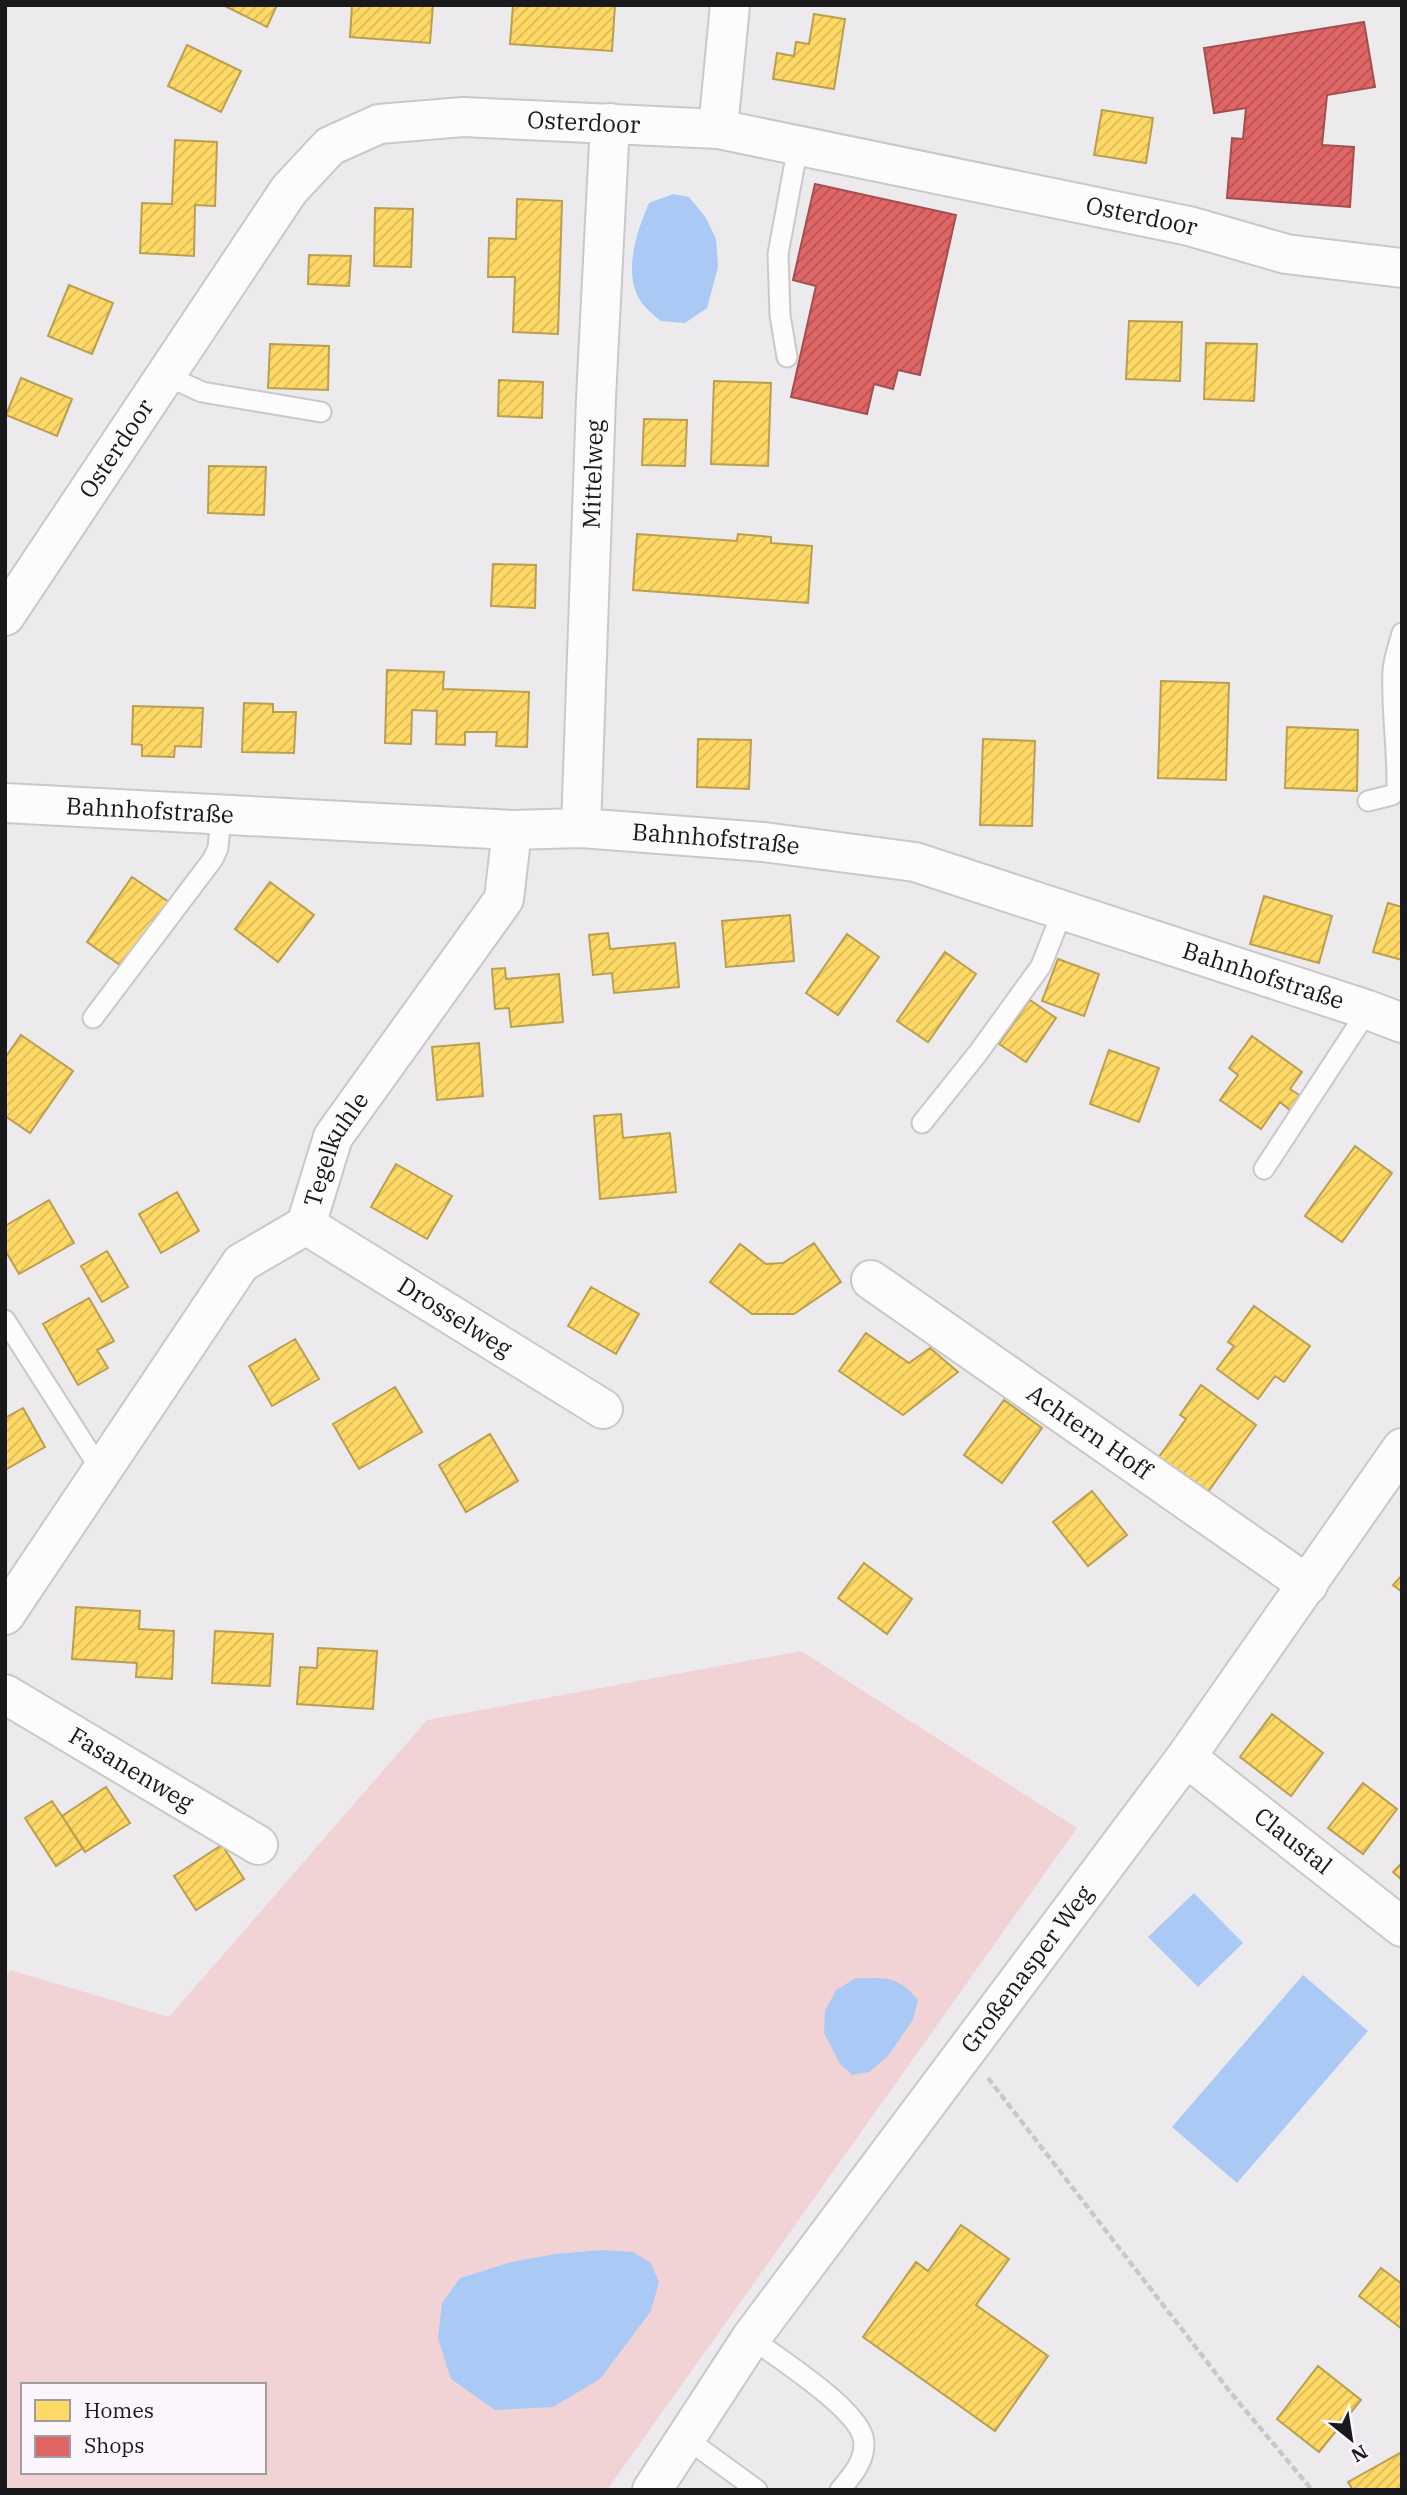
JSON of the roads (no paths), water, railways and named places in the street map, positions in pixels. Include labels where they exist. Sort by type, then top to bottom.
[{"type":"street","points":[[718,129],[730,5]]},
{"type":"street","name":"Osterdoor","points":[[5,616],[289,190],[330,146],[379,124],[463,117],[718,129],[1189,226],[1286,254],[1402,268]]},
{"type":"street","name":"Mittelweg","points":[[581,828],[596,398],[610,122]]},
{"type":"street","name":"Bahnhofstraße","points":[[5,803],[512,830],[581,828],[764,842],[915,862],[1385,1017]]},
{"type":"street","name":"Tegelkuhle","points":[[5,1615],[241,1263],[306,1225],[333,1137],[503,899],[512,830]]},
{"type":"street","name":"Drosselweg","points":[[306,1225],[603,1409]]},
{"type":"street","name":"Achtern Hoff","points":[[871,1280],[1308,1585]]},
{"type":"street","name":"Großenasper Weg","points":[[652,2490],[751,2338],[1186,1757],[1402,1448]]},
{"type":"street","name":"Fasanenweg","points":[[5,1694],[258,1845]]},
{"type":"street","name":"Claustal","points":[[1186,1757],[1402,1927]]},
{"type":"lane","points":[[787,357],[780,315],[778,254],[798,146]]},
{"type":"lane","points":[[165,375],[202,391],[321,412]]},
{"type":"lane","points":[[1368,801],[1392,795],[1397,790],[1398,755],[1393,667],[1402,633]]},
{"type":"lane","points":[[93,1018],[213,859],[218,848],[221,815]]},
{"type":"lane","points":[[922,1123],[978,1053],[1041,966],[1063,911]]},
{"type":"lane","points":[[1264,1169],[1385,1017]]},
{"type":"lane","points":[[5,1320],[102,1472]]},
{"type":"lane","points":[[751,2338],[844,2409],[857,2424],[864,2439],[863,2454],[855,2472],[840,2490]]},
{"type":"lane","points":[[687,2439],[757,2490]]},
{"type":"water","points":[[673,194],[689,197],[706,218],[716,239],[718,267],[707,308],[685,323],[661,321],[653,315],[635,291],[633,278],[633,252],[649,203]]},
{"type":"water","points":[[1194,1893],[1243,1943],[1198,1987],[1148,1937]]},
{"type":"water","points":[[1303,1975],[1368,2031],[1237,2183],[1172,2127]]},
{"type":"water","points":[[856,1978],[897,1982],[918,2000],[913,2020],[888,2056],[869,2072],[852,2075],[840,2064],[824,2033],[825,2011],[836,1990]]},
{"type":"water","points":[[600,2250],[633,2252],[651,2263],[659,2282],[651,2311],[600,2379],[553,2407],[495,2410],[451,2379],[438,2338],[442,2303],[460,2278],[511,2262]]}]
